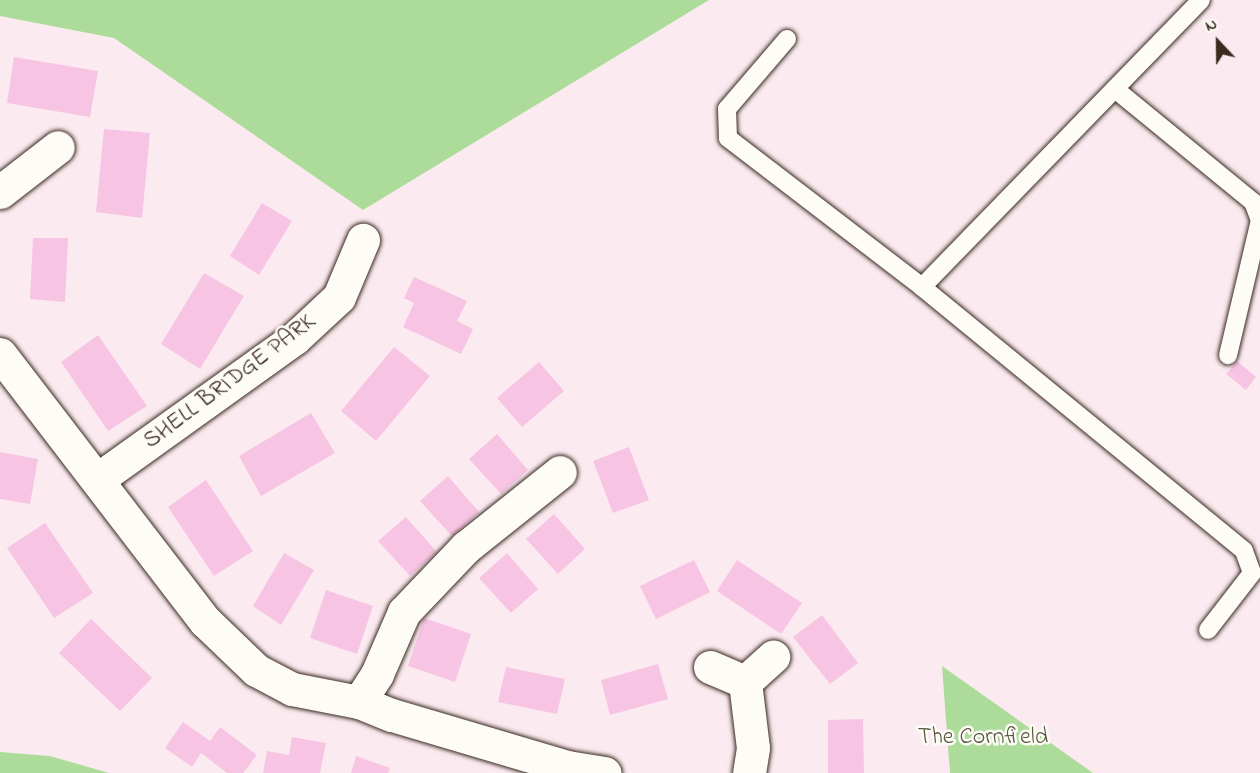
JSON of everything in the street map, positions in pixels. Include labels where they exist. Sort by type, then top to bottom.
[{"type":"street","points":[[0,192],[58,147]]},
{"type":"street","name":"SHELL BRIDGE PARK","points":[[98,479],[296,338],[339,297],[363,240]]},
{"type":"street","points":[[0,354],[205,621],[256,670],[292,689],[359,702],[392,715],[567,767],[605,773]]},
{"type":"street","points":[[359,702],[377,674],[404,612],[466,546],[560,472]]},
{"type":"street","points":[[745,682],[773,657]]},
{"type":"street","points":[[710,667],[745,682]]},
{"type":"street","points":[[745,682],[753,748],[749,773]]},
{"type":"lane","points":[[922,287],[1201,0]]},
{"type":"lane","points":[[787,39],[726,109],[728,138],[922,287],[1245,551],[1252,573],[1208,630]]},
{"type":"lane","points":[[1114,89],[1253,202],[1260,220],[1228,356]]},
{"type":"green space","points":[[0,0],[709,0],[363,210],[114,38],[0,16]]},
{"type":"green space","name":"The Cornfield","points":[[942,666],[1093,773],[950,773]]},
{"type":"green space","points":[[0,752],[50,756],[109,773],[0,773]]},
{"type":"building","points":[[14,57],[98,71],[90,117],[7,103]]},
{"type":"building","points":[[104,129],[150,133],[142,218],[96,212]]},
{"type":"building","points":[[262,203],[292,221],[259,275],[230,256]]},
{"type":"building","points":[[33,238],[68,238],[65,302],[30,299]]},
{"type":"building","points":[[204,273],[244,296],[200,369],[161,344]]},
{"type":"building","points":[[414,277],[467,301],[457,321],[473,329],[461,354],[403,327],[414,303],[404,298]]},
{"type":"building","points":[[98,335],[147,406],[108,431],[61,362]]},
{"type":"building","points":[[394,347],[430,376],[376,441],[341,411]]},
{"type":"building","points":[[1237,361],[1256,377],[1246,390],[1226,374]]},
{"type":"building","points":[[539,362],[564,391],[522,427],[497,398]]},
{"type":"building","points":[[311,413],[335,453],[261,496],[239,456]]},
{"type":"building","points":[[497,434],[528,470],[501,494],[469,459]]},
{"type":"building","points":[[629,447],[649,500],[613,513],[593,461]]},
{"type":"building","points":[[0,452],[38,459],[30,504],[0,499]]},
{"type":"building","points":[[448,476],[479,512],[452,536],[420,501]]},
{"type":"building","points":[[206,480],[253,551],[214,576],[168,507]]},
{"type":"building","points":[[554,514],[585,549],[558,574],[526,539]]},
{"type":"building","points":[[406,517],[437,552],[410,576],[378,541]]},
{"type":"building","points":[[45,523],[93,593],[54,618],[7,548]]},
{"type":"building","points":[[284,553],[314,570],[281,625],[253,606]]},
{"type":"building","points":[[507,553],[538,589],[511,613],[479,578]]},
{"type":"building","points":[[694,560],[710,592],[656,619],[640,586]]},
{"type":"building","points":[[737,560],[802,603],[781,634],[717,591]]},
{"type":"building","points":[[326,590],[373,606],[357,654],[310,638]]},
{"type":"building","points":[[822,615],[858,663],[830,684],[793,637]]},
{"type":"building","points":[[424,618],[471,634],[455,682],[408,666]]},
{"type":"building","points":[[91,619],[152,678],[120,711],[59,653]]},
{"type":"building","points":[[658,664],[668,699],[610,715],[601,680]]},
{"type":"building","points":[[506,667],[565,679],[557,714],[498,702]]},
{"type":"building","points":[[863,719],[864,773],[828,773],[828,720]]},
{"type":"building","points":[[183,722],[210,741],[220,727],[257,755],[243,773],[227,773],[201,753],[192,767],[165,748]]},
{"type":"building","points":[[292,737],[326,743],[320,773],[263,773],[267,751],[289,755]]},
{"type":"building","points":[[356,756],[390,768],[388,773],[351,773]]}]
